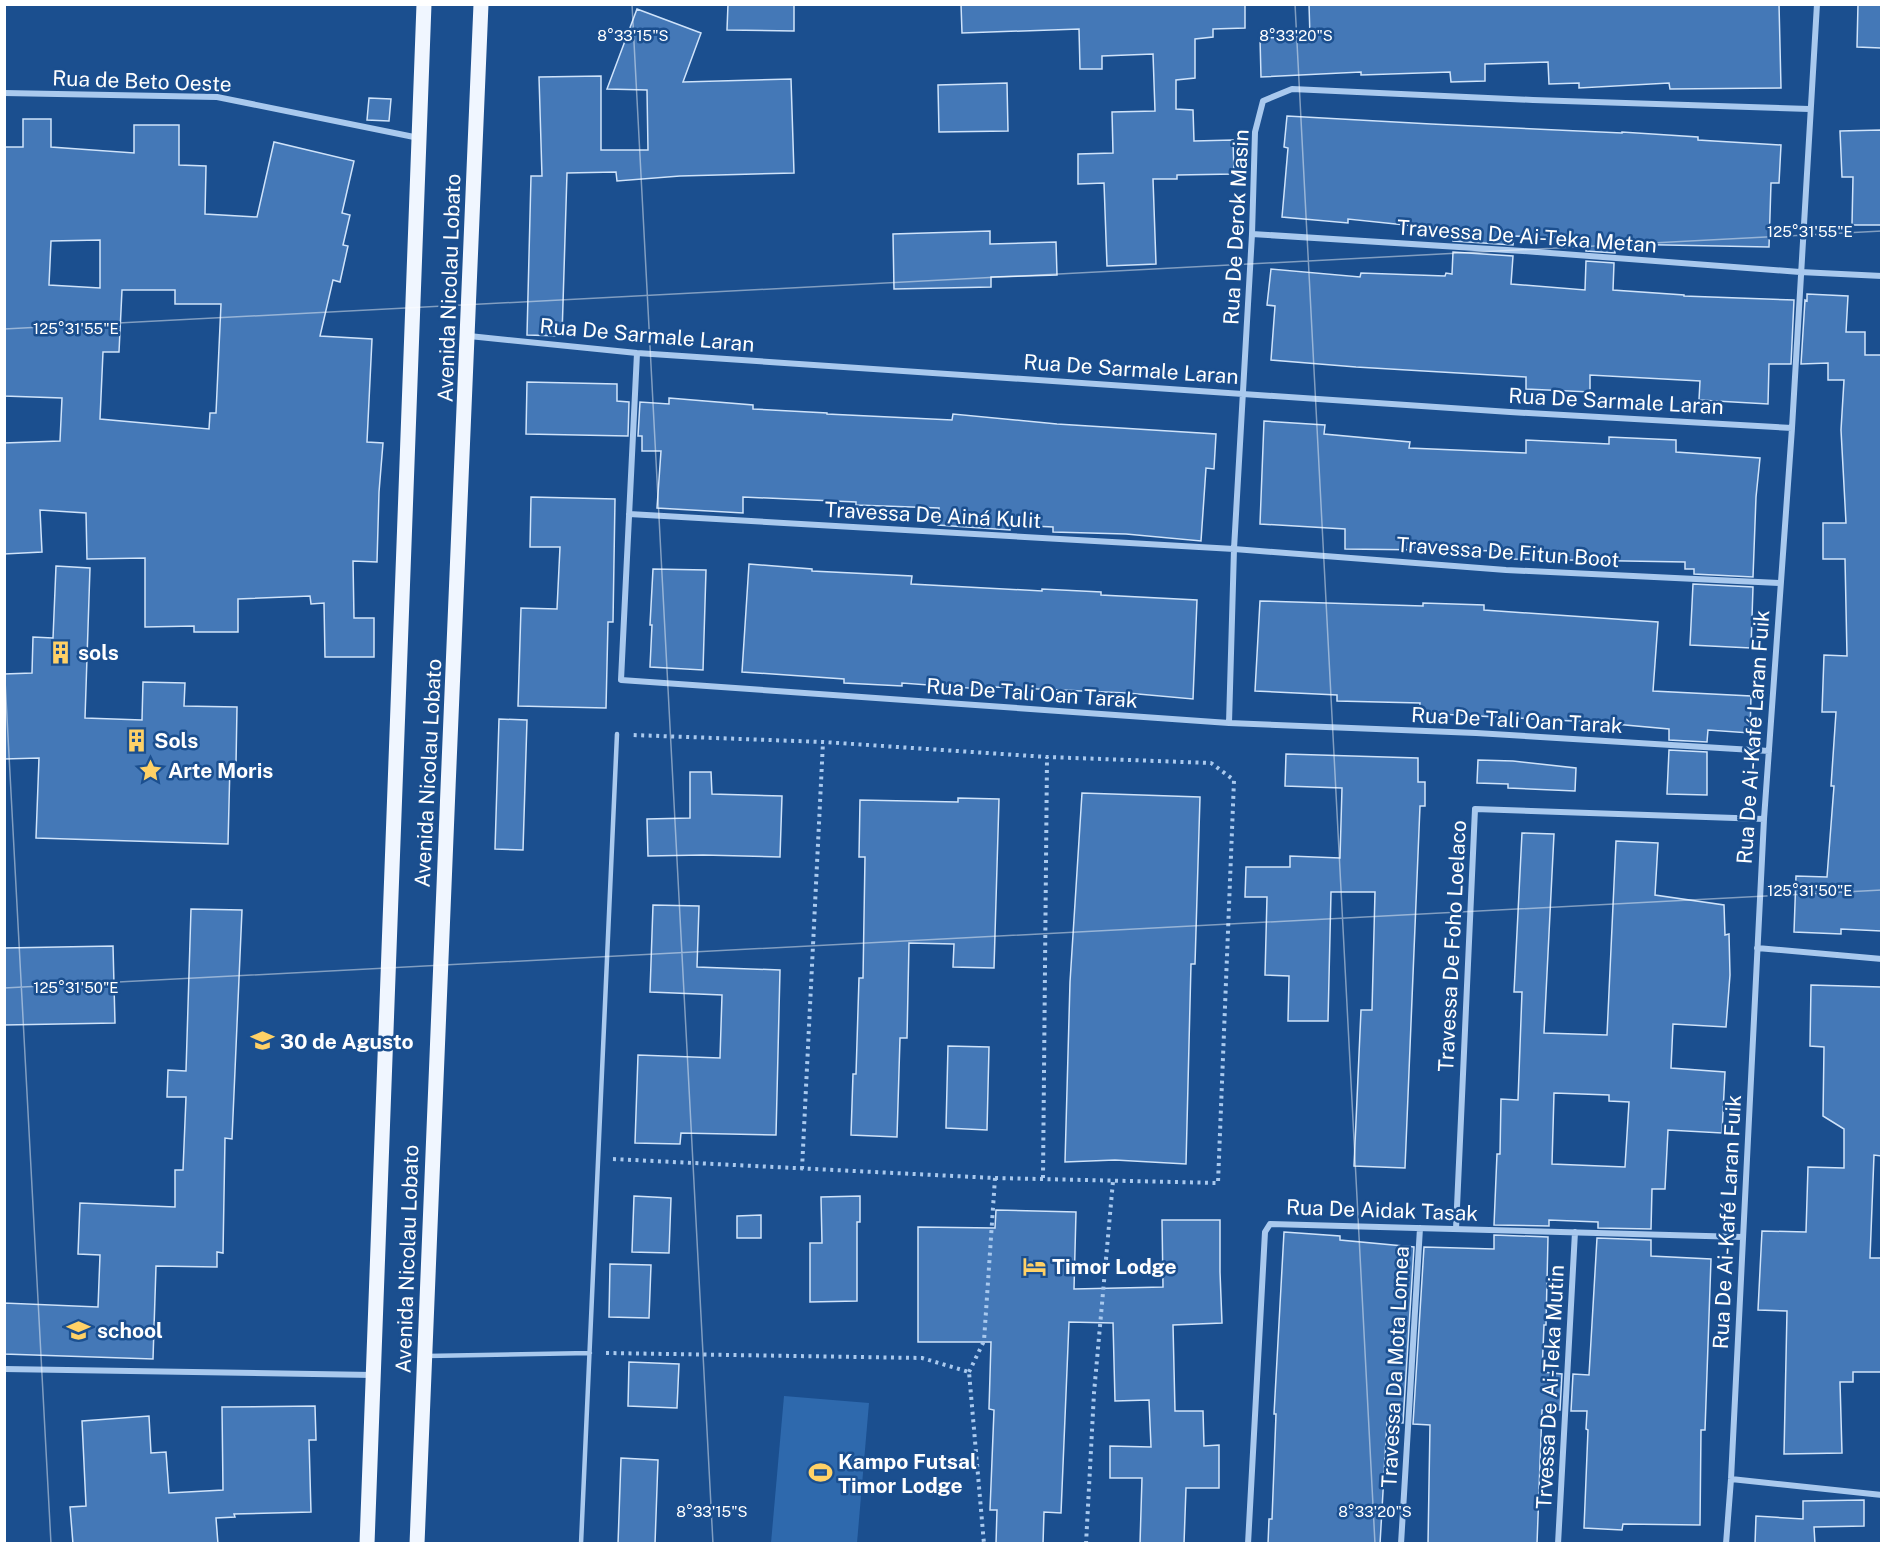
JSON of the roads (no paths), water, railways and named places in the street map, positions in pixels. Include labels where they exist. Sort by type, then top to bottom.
[{"type":"main road","name":"Avenida Nicolau Lobato","points":[[367,1544],[424,4]]},
{"type":"main road","name":"Avenida Nicolau Lobato","points":[[417,1544],[423,1356],[469,336],[481,4]]},
{"type":"street","name":"Rua De Ai-Kafé Laran Fuik","points":[[1726,1544],[1764,819],[1779,583],[1792,428],[1817,4]]},
{"type":"street","name":"Rua De Derok Masin","points":[[1229,723],[1234,549],[1252,234],[1255,132],[1263,101],[1292,89],[1809,110]]},
{"type":"street","name":"Rua de Beto Oeste","points":[[4,93],[217,97],[419,138]]},
{"type":"street","name":"Travessa De Ai-Teka Metan","points":[[1252,234],[1881,276]]},
{"type":"street","name":"Rua De Sarmale Laran","points":[[469,336],[637,353],[1510,412],[1792,428]]},
{"type":"street","name":"Rua De Tali Oan Tarak","points":[[637,353],[621,680],[1229,723],[1476,733],[1769,751]]},
{"type":"street","name":"Travessa De Ainá Kulit","points":[[629,514],[1234,549]]},
{"type":"street","name":"Travessa De Fitun Boot","points":[[1234,549],[1506,570],[1779,583]]},
{"type":"street","name":"Travessa De Foho Loelaco","points":[[1455,1229],[1476,809],[1764,819]]},
{"type":"street","points":[[1757,948],[1881,959]]},
{"type":"street","name":"Rua De Aidak Tasak","points":[[1248,1544],[1265,1232],[1270,1224],[1742,1237]]},
{"type":"street","name":"Travessa Da Mota Lomea","points":[[1401,1544],[1420,1228]]},
{"type":"street","name":"Trvessa De Ai-Teka Mutin","points":[[1558,1544],[1575,1232]]},
{"type":"street","points":[[4,1369],[374,1375]]},
{"type":"street","points":[[1731,1479],[1881,1495]]},
{"type":"lane","points":[[581,1544],[617,734]]},
{"type":"lane","points":[[423,1356],[590,1353]]},
{"type":"place","name":"sols","points":[[60,652]]},
{"type":"place","name":"Sols","points":[[136,740]]},
{"type":"place","name":"Arte Moris","points":[[150,770]]},
{"type":"place","name":"30 de Agusto","points":[[262,1041]]},
{"type":"place","name":"Timor Lodge","points":[[1034,1266]]},
{"type":"place","name":"school","points":[[79,1330]]},
{"type":"place","name":"Kampo Futsal Timor Lodge","points":[[820,1473]]}]
